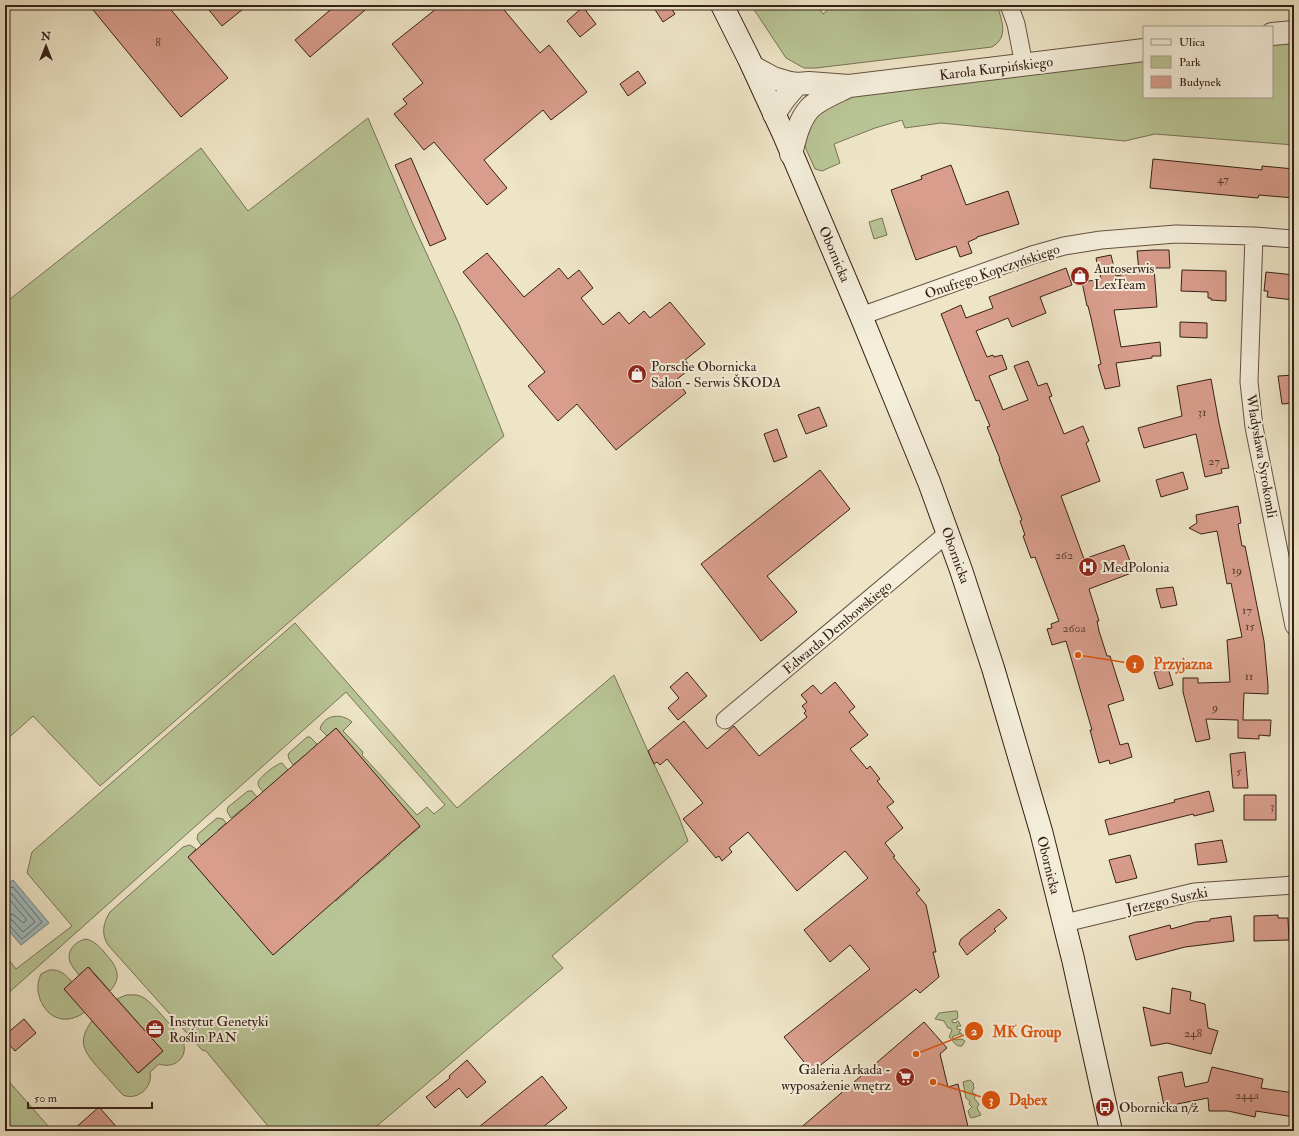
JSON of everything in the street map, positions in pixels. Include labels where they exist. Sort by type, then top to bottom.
[{"type":"main road","name":"Obornicka","points":[[722,5],[753,67],[861,316],[948,533],[979,621],[1030,791],[1065,923],[1111,1131]]},
{"type":"main road","points":[[1273,34],[1294,32]]},
{"type":"main road","name":"Karola Kurpińskiego","points":[[753,67],[773,78],[797,84],[809,83],[849,86],[1143,50]]},
{"type":"main road","points":[[774,114],[797,84]]},
{"type":"main road","name":"Karola Kurpińskiego","points":[[774,114],[810,107],[849,86]]},
{"type":"main road","points":[[791,154],[801,122],[810,107]]},
{"type":"street","points":[[1009,5],[1016,24],[1024,64]]},
{"type":"street","name":"Onufrego Kopczyńskiego","points":[[861,316],[1032,255],[1064,246],[1101,240],[1176,234],[1254,236],[1294,240]]},
{"type":"street","name":"Władysława Syrokomli","points":[[1254,236],[1249,382],[1254,427],[1294,626]]},
{"type":"street","name":"Edwarda Dembowskiego","points":[[725,720],[948,533]]},
{"type":"street","name":"Jerzego Suszki","points":[[1065,923],[1194,892],[1294,885]]},
{"type":"green space","points":[[751,5],[817,5],[823,14],[834,5],[997,5],[1003,28],[1001,38],[992,47],[816,68],[804,68],[786,58]]},
{"type":"green space","points":[[1294,42],[1294,145],[1155,134],[1125,141],[941,123],[905,128],[902,120],[875,128],[834,144],[840,163],[822,171],[815,169],[806,149],[804,140],[812,117],[846,96],[1143,59],[1143,98],[1273,98],[1273,45]]},
{"type":"green space","points":[[368,118],[413,224],[459,324],[504,436],[100,786],[33,716],[5,741],[5,303],[201,148],[248,211]]},
{"type":"green space","points":[[882,218],[887,235],[874,239],[869,222]]},
{"type":"green space","points":[[295,623],[457,808],[614,675],[679,817],[688,841],[552,956],[563,968],[371,1131],[272,1131],[206,1051],[202,1050],[108,945],[104,937],[104,924],[110,912],[183,847],[190,845],[196,849],[188,857],[273,955],[296,935],[211,837],[201,845],[197,839],[198,834],[217,818],[223,819],[226,823],[218,830],[304,927],[327,907],[242,809],[231,818],[227,811],[228,807],[248,791],[252,791],[257,797],[249,804],[336,901],[359,881],[273,784],[263,792],[259,787],[258,783],[261,778],[272,768],[282,763],[288,770],[280,777],[366,874],[390,854],[304,756],[293,765],[289,759],[289,753],[307,737],[310,737],[317,744],[312,749],[396,847],[420,827],[336,728],[327,736],[320,729],[325,720],[334,716],[343,717],[352,722],[343,731],[363,752],[362,755],[417,815],[427,807],[434,814],[445,805],[346,692],[5,996],[5,955],[16,969],[72,926],[27,873],[32,852]]},
{"type":"green space","points":[[86,939],[98,946],[108,957],[116,970],[117,980],[110,991],[89,967],[79,975],[70,962],[69,954],[75,944]]},
{"type":"green space","points":[[49,970],[56,970],[62,973],[72,982],[64,989],[85,1012],[78,1016],[65,1019],[53,1016],[48,1012],[40,999],[38,986],[41,974]]},
{"type":"green space","points":[[126,995],[140,996],[146,999],[181,1037],[184,1043],[183,1055],[177,1063],[171,1065],[159,1064],[150,1072],[149,1083],[143,1092],[134,1096],[123,1095],[120,1092],[91,1060],[87,1054],[83,1042],[87,1029],[92,1021],[139,1073],[163,1051],[117,999]]},
{"type":"green space","points":[[957,1011],[957,1019],[952,1020],[952,1022],[955,1023],[958,1021],[961,1026],[957,1026],[957,1029],[961,1030],[959,1032],[962,1034],[952,1037],[955,1040],[962,1039],[965,1041],[962,1046],[956,1045],[949,1037],[952,1030],[948,1028],[944,1021],[935,1019],[939,1013]]},
{"type":"green space","points":[[5,1077],[49,1127],[35,1131],[5,1131]]},
{"type":"green space","points":[[970,1080],[974,1084],[972,1092],[976,1095],[974,1098],[979,1104],[977,1108],[981,1115],[972,1118],[970,1117],[968,1111],[972,1107],[969,1104],[970,1101],[966,1098],[963,1082]]},
{"type":"water","points":[[13,880],[49,923],[21,945],[5,926],[5,886]]},
{"type":"building","points":[[89,5],[167,5],[228,78],[181,117]]},
{"type":"building","points":[[205,5],[248,5],[222,26]]},
{"type":"building","points":[[336,5],[371,5],[310,57],[295,40]]},
{"type":"building","points":[[441,5],[500,5],[540,53],[549,45],[587,92],[551,120],[543,110],[484,160],[507,188],[487,205],[434,142],[424,150],[394,114],[407,104],[403,99],[423,83],[392,44]]},
{"type":"building","points":[[652,5],[669,5],[675,14],[663,22]]},
{"type":"building","points":[[583,7],[596,24],[580,37],[567,21]]},
{"type":"building","points":[[638,71],[646,83],[628,96],[620,84]]},
{"type":"building","points":[[411,158],[446,239],[430,246],[395,165]]},
{"type":"building","points":[[1153,159],[1262,170],[1262,166],[1294,169],[1294,198],[1259,195],[1258,198],[1150,188]]},
{"type":"building","points":[[951,165],[966,205],[1008,191],[1019,224],[977,237],[968,242],[972,253],[960,257],[956,246],[916,260],[891,190],[922,179],[921,176]]},
{"type":"building","points":[[1169,250],[1170,268],[1154,268],[1157,307],[1114,310],[1121,347],[1160,342],[1161,356],[1152,356],[1152,358],[1116,363],[1120,386],[1105,389],[1098,365],[1101,364],[1082,282],[1101,279],[1096,258],[1111,255],[1116,276],[1139,271],[1137,251]]},
{"type":"building","points":[[487,253],[524,297],[559,268],[568,279],[579,270],[593,288],[581,298],[603,325],[619,312],[629,324],[644,311],[650,318],[670,302],[705,344],[685,360],[691,368],[676,380],[686,393],[616,450],[577,404],[558,421],[528,386],[545,372],[463,272]]},
{"type":"building","points":[[1066,268],[1072,285],[1040,297],[1046,313],[1012,327],[1008,318],[976,331],[987,357],[1002,355],[1007,369],[989,376],[1003,410],[1028,400],[1014,366],[1028,361],[1038,386],[1047,383],[1052,396],[1049,397],[1064,434],[1083,426],[1089,441],[1086,443],[1100,481],[1061,496],[1084,559],[1124,545],[1134,572],[1089,589],[1099,621],[1097,621],[1099,631],[1107,656],[1110,656],[1124,700],[1108,705],[1120,745],[1128,743],[1132,757],[1110,764],[1109,760],[1099,763],[1090,730],[1092,730],[1066,641],[1052,645],[1047,629],[1052,628],[1051,624],[1059,621],[1035,557],[1031,558],[1023,536],[1025,535],[1020,521],[1022,520],[987,427],[990,426],[979,400],[976,401],[941,314],[961,305],[966,318],[993,308],[989,297]]},
{"type":"building","points":[[1182,270],[1226,271],[1226,301],[1211,300],[1211,298],[1208,298],[1208,292],[1181,291]]},
{"type":"building","points":[[1266,272],[1294,275],[1294,300],[1267,297],[1268,291],[1264,291]]},
{"type":"building","points":[[1180,322],[1207,323],[1207,338],[1180,337]]},
{"type":"building","points":[[1294,375],[1294,403],[1282,404],[1278,376]]},
{"type":"building","points":[[1211,379],[1229,468],[1221,469],[1222,473],[1205,477],[1196,434],[1144,448],[1138,428],[1182,416],[1177,386]]},
{"type":"building","points":[[819,407],[827,426],[806,434],[798,415]]},
{"type":"building","points":[[777,429],[787,457],[774,462],[764,434]]},
{"type":"building","points":[[820,470],[850,509],[767,576],[797,612],[761,641],[701,564]]},
{"type":"building","points":[[1183,472],[1188,489],[1161,497],[1156,480]]},
{"type":"building","points":[[1238,506],[1241,523],[1238,524],[1242,546],[1245,546],[1264,641],[1268,685],[1268,694],[1244,693],[1243,720],[1271,720],[1270,736],[1259,735],[1259,739],[1238,738],[1238,720],[1206,719],[1210,739],[1196,742],[1183,692],[1183,678],[1198,678],[1198,683],[1230,682],[1227,640],[1242,637],[1231,583],[1227,584],[1217,531],[1201,534],[1189,528],[1197,523],[1196,515]]},
{"type":"building","points":[[1173,587],[1177,605],[1161,608],[1156,589]]},
{"type":"building","points":[[1168,668],[1173,685],[1159,689],[1154,672]]},
{"type":"building","points":[[687,672],[707,696],[678,720],[668,708],[679,698],[670,687]]},
{"type":"building","points":[[835,682],[855,707],[849,712],[868,735],[850,749],[867,769],[870,766],[880,779],[877,781],[894,802],[887,807],[903,828],[885,843],[895,856],[893,857],[920,890],[916,893],[926,905],[936,952],[933,952],[939,977],[920,993],[916,989],[812,1072],[784,1037],[870,969],[850,945],[830,962],[804,930],[868,878],[845,851],[797,891],[748,832],[729,848],[732,852],[722,861],[719,856],[716,858],[683,819],[703,803],[667,759],[660,765],[657,762],[654,764],[648,751],[684,721],[707,749],[734,726],[759,756],[807,717],[804,713],[806,711],[802,706],[807,702],[801,695],[813,685],[821,694]]},
{"type":"building","points":[[336,728],[420,826],[273,955],[188,857]]},
{"type":"building","points":[[1245,752],[1248,788],[1233,788],[1230,754]]},
{"type":"building","points":[[1209,791],[1214,811],[1194,816],[1193,814],[1109,835],[1105,820],[1175,802],[1174,800]]},
{"type":"building","points":[[1244,795],[1276,795],[1276,820],[1244,820]]},
{"type":"building","points":[[1222,840],[1227,862],[1198,865],[1195,844]]},
{"type":"building","points":[[1130,855],[1137,878],[1116,883],[1109,860]]},
{"type":"building","points":[[999,909],[1007,918],[994,929],[996,931],[967,955],[959,944],[961,939]]},
{"type":"building","points":[[1278,915],[1278,918],[1288,918],[1289,940],[1254,941],[1254,916]]},
{"type":"building","points":[[1231,916],[1234,941],[1185,947],[1136,960],[1129,936],[1170,925],[1171,929],[1196,922],[1210,921],[1210,919]]},
{"type":"building","points":[[88,967],[163,1051],[138,1073],[64,989]]},
{"type":"building","points":[[1172,988],[1191,992],[1190,1000],[1205,1004],[1208,1028],[1218,1031],[1211,1054],[1167,1043],[1151,1046],[1143,1007],[1170,1014]]},
{"type":"building","points":[[24,1019],[36,1033],[15,1051],[5,1040],[5,1035]]},
{"type":"building","name":"Galeria Arkada - wyposażenie wnętrz","points":[[924,1022],[947,1048],[940,1054],[948,1087],[958,1084],[969,1131],[797,1131]]},
{"type":"building","points":[[467,1060],[486,1082],[467,1098],[459,1088],[435,1108],[426,1097],[450,1078],[449,1076]]},
{"type":"building","points":[[1212,1067],[1263,1079],[1261,1088],[1294,1093],[1294,1117],[1256,1111],[1255,1117],[1228,1111],[1209,1111],[1208,1098],[1177,1104],[1175,1109],[1165,1110],[1158,1077],[1182,1072],[1185,1087],[1208,1082]]},
{"type":"building","points":[[542,1076],[567,1108],[538,1131],[474,1131]]},
{"type":"building","points":[[99,1107],[120,1131],[72,1131],[82,1122]]},
{"type":"place","name":"Autoserwis LexTeam","points":[[1080,276]]},
{"type":"place","name":"Porsche Obornicka Salon - Serwis ŠKODA","points":[[637,374]]},
{"type":"place","name":"MedPolonia","points":[[1088,567]]},
{"type":"place","name":"Przyjazna","points":[[1078,655]]},
{"type":"place","name":"Instytut Genetyki Roślin PAN","points":[[155,1029]]},
{"type":"place","name":"MK Group","points":[[916,1054]]},
{"type":"place","name":"Galeria Arkada - wyposażenie wnętrz","points":[[905,1077]]},
{"type":"place","name":"Dąbex","points":[[933,1082]]},
{"type":"place","name":"Obornicka n/ż","points":[[1105,1107]]}]
